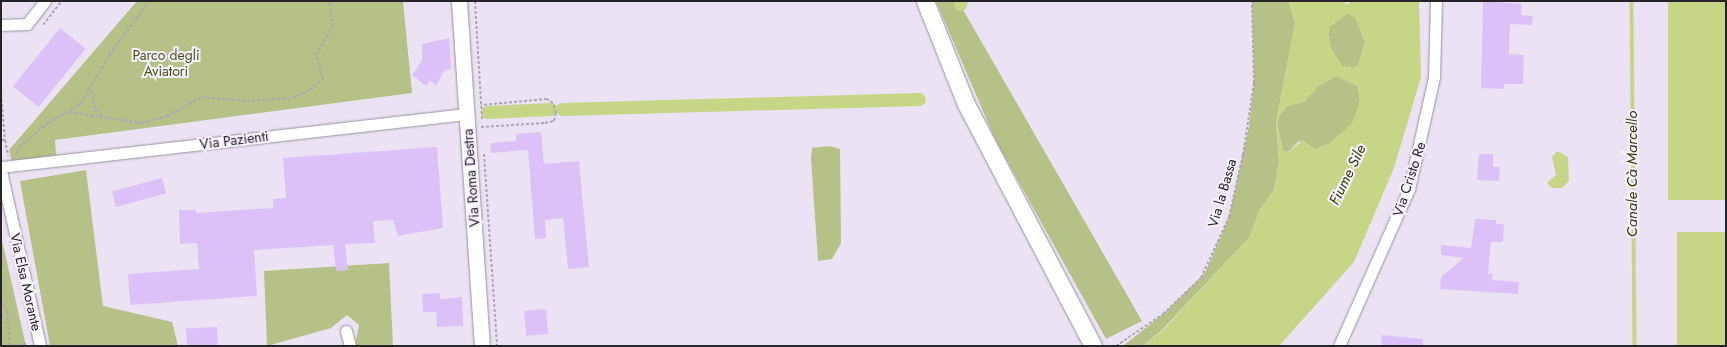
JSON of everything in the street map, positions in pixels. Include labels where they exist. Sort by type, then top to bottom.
[{"type":"main road","points":[[925,1],[966,104],[1093,346]]},
{"type":"street","points":[[1,26],[27,24],[45,1]]},
{"type":"street","name":"Via Cristo Re","points":[[1339,346],[1409,189],[1434,77],[1436,1]]},
{"type":"street","name":"Via Roma Destra","points":[[459,4],[471,118],[482,346]]},
{"type":"street","name":"Via Pazienti","points":[[1,166],[471,118]]},
{"type":"street","name":"Via Elsa Morante","points":[[1,171],[40,346]]},
{"type":"street","points":[[346,331],[350,346]]},
{"type":"path","points":[[17,165],[19,147],[48,123],[70,112],[91,90],[112,51],[150,1]]},
{"type":"path","points":[[70,112],[141,123],[167,116],[202,97],[247,102],[293,98],[310,90],[323,79],[316,55],[333,26],[329,1]]},
{"type":"path","points":[[471,118],[482,105],[475,1]]},
{"type":"path","name":"Via la Bassa","points":[[1116,346],[1163,314],[1201,278],[1228,218],[1243,155],[1254,83],[1252,1]]},
{"type":"path","points":[[91,90],[95,110],[103,117]]},
{"type":"path","points":[[1,94],[5,140]]},
{"type":"path","points":[[547,99],[554,103],[556,112],[554,121],[545,123],[471,118],[482,105],[547,99]]},
{"type":"path","points":[[471,118],[482,133]]},
{"type":"path","points":[[483,150],[497,346]]},
{"type":"path","points":[[1,300],[7,312],[10,346]]},
{"type":"path","points":[[18,346],[27,343]]},
{"type":"green space","name":"Parco degli Aviatori","points":[[137,1],[403,1],[412,93],[55,140],[56,155],[12,162],[9,150]]},
{"type":"green space","points":[[936,1],[958,1],[1142,321],[1106,339],[995,139]]},
{"type":"green space","points":[[1252,1],[1289,1],[1295,24],[1276,122],[1279,162],[1274,190],[1260,209],[1249,238],[1160,332],[1142,346],[1123,346],[1163,314],[1205,273],[1229,217],[1249,126],[1254,83]]},
{"type":"green space","points":[[1348,13],[1356,18],[1365,42],[1358,66],[1352,68],[1342,66],[1331,49],[1328,35],[1329,27]]},
{"type":"green space","points":[[1336,76],[1358,86],[1360,101],[1353,123],[1329,144],[1316,149],[1299,141],[1288,152],[1283,151],[1277,123],[1280,114],[1287,106],[1304,102],[1317,87]]},
{"type":"green space","points":[[830,146],[840,149],[841,243],[832,259],[818,261],[811,158],[812,148]]},
{"type":"green space","points":[[86,170],[103,306],[172,322],[178,346],[50,346],[20,181]]},
{"type":"green space","points":[[1,236],[26,346],[1,346]]},
{"type":"green space","points":[[389,263],[393,346],[355,346],[359,325],[347,315],[331,328],[267,346],[264,271]]},
{"type":"water","name":"Fiume Sile","points":[[1289,1],[1343,1],[1348,5],[1350,1],[1419,1],[1421,77],[1394,168],[1354,262],[1279,346],[1142,346],[1161,332],[1249,238],[1260,209],[1274,190],[1279,162],[1276,122],[1295,24]],"holes":[[[1348,13],[1356,19],[1365,42],[1358,66],[1352,68],[1342,66],[1331,49],[1328,36],[1329,27]],[[1336,76],[1358,86],[1360,101],[1352,123],[1329,144],[1316,149],[1303,140],[1288,152],[1283,151],[1277,123],[1280,114],[1287,106],[1304,102],[1317,87]]]},
{"type":"water","points":[[1668,1],[1726,1],[1726,200],[1668,200]]},
{"type":"water","points":[[1557,151],[1568,157],[1569,181],[1562,188],[1552,188],[1547,183],[1556,175],[1552,157]]},
{"type":"water","points":[[1677,232],[1726,232],[1726,346],[1677,346]]},
{"type":"building","points":[[1483,1],[1522,4],[1521,15],[1533,16],[1532,25],[1510,24],[1509,54],[1524,55],[1523,84],[1504,84],[1504,89],[1481,88]]},
{"type":"building","points":[[60,28],[86,49],[38,107],[13,86]]},
{"type":"building","points":[[449,38],[451,69],[445,70],[436,85],[430,81],[426,86],[412,75],[422,61],[422,44]]},
{"type":"building","points":[[541,132],[544,164],[579,161],[589,267],[568,269],[563,218],[545,220],[546,238],[535,239],[528,150],[491,153],[490,143],[516,141],[516,134]]},
{"type":"building","points":[[437,147],[443,228],[398,236],[393,220],[373,221],[375,243],[345,244],[348,270],[336,271],[333,245],[254,250],[257,296],[130,305],[128,274],[199,269],[197,243],[180,244],[179,210],[196,210],[196,213],[273,208],[273,199],[286,198],[283,158]]},
{"type":"building","points":[[1479,154],[1493,154],[1493,167],[1500,167],[1499,181],[1477,180]]},
{"type":"building","points":[[162,178],[166,193],[116,207],[112,191]]},
{"type":"building","points":[[1475,219],[1496,220],[1496,224],[1504,224],[1503,242],[1491,242],[1488,274],[1493,274],[1492,280],[1519,282],[1518,294],[1440,289],[1441,277],[1464,258],[1441,255],[1441,245],[1471,248]]},
{"type":"building","points":[[440,293],[440,299],[462,297],[463,326],[437,327],[436,312],[423,312],[422,294]]},
{"type":"building","points":[[546,309],[548,334],[526,336],[524,311]]},
{"type":"building","points":[[217,327],[218,346],[187,346],[186,329]]},
{"type":"building","points":[[1382,335],[1423,339],[1423,346],[1388,346],[1381,344]]},
{"type":"waterway","name":"Canale Cà Marcello","points":[[1632,1],[1635,346]]},
{"type":"waterway","points":[[562,109],[919,99]]},
{"type":"waterway","points":[[487,112],[551,109]]}]
